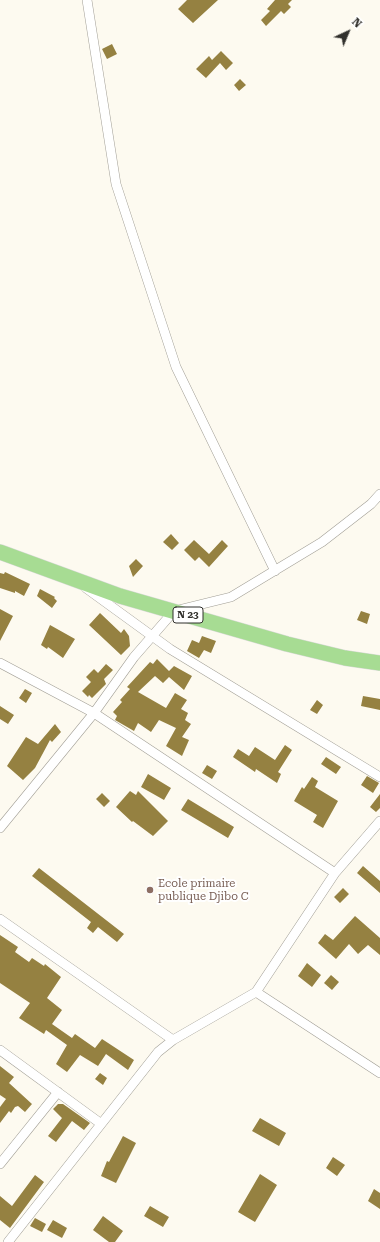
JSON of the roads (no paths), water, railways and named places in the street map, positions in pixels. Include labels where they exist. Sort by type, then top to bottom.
[{"type":"main road","name":"N 23","points":[[0,552],[120,596],[316,652],[380,662]]},
{"type":"street","points":[[87,0],[116,184],[176,367],[275,571]]},
{"type":"street","points":[[0,828],[94,713],[134,657],[174,611],[231,597],[322,542],[371,504],[380,494]]},
{"type":"street","points":[[74,579],[177,654],[380,777]]},
{"type":"street","points":[[0,663],[94,713],[335,873]]},
{"type":"street","points":[[8,1242],[100,1123],[158,1052],[173,1040],[256,992],[335,873],[380,821]]},
{"type":"street","points":[[0,919],[173,1040]]},
{"type":"street","points":[[256,992],[380,1073]]},
{"type":"street","points":[[0,1050],[100,1123]]},
{"type":"street","points":[[0,1164],[58,1092]]},
{"type":"place","name":"Ecole primaire publique Djibo C","points":[[150,890]]}]
